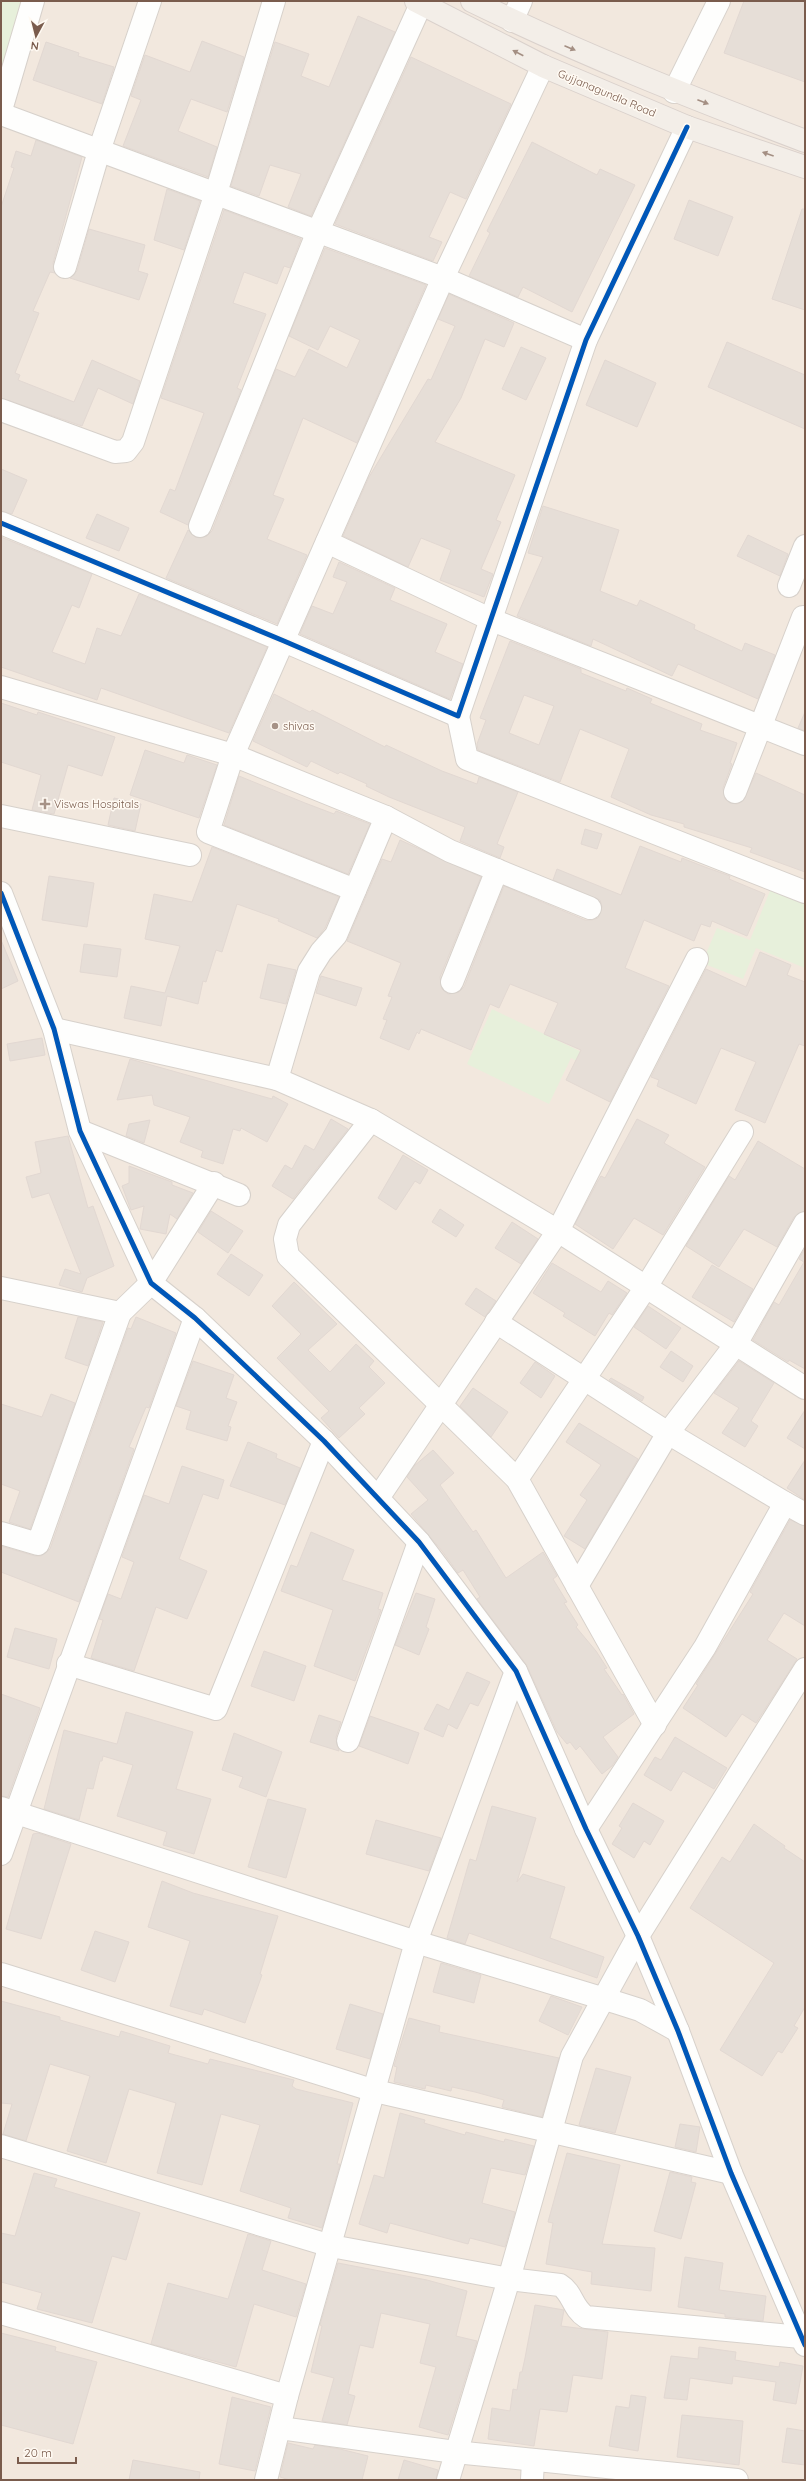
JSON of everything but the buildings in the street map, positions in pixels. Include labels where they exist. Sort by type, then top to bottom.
[{"type":"main road","points":[[472,1],[555,42],[674,92],[805,140]]},
{"type":"main road","name":"Gujjanagundla Road","points":[[418,2],[543,66],[688,127],[805,167]]},
{"type":"street","points":[[1,110],[33,1]]},
{"type":"street","points":[[65,267],[99,151],[150,1]]},
{"type":"street","points":[[1,410],[115,452],[126,451],[133,442],[216,193],[274,1]]},
{"type":"street","points":[[512,21],[521,1]]},
{"type":"street","points":[[674,92],[719,1]]},
{"type":"street","points":[[200,526],[318,231],[418,2]]},
{"type":"street","points":[[355,890],[208,832],[233,755],[443,278],[543,66]]},
{"type":"street","points":[[1,114],[443,278],[586,340]]},
{"type":"street","points":[[688,127],[586,340],[492,620],[458,716],[467,759],[805,892]]},
{"type":"street","points":[[1,523],[284,641],[458,716]]},
{"type":"street","points":[[327,542],[492,620],[805,744]]},
{"type":"street","points":[[788,586],[805,546]]},
{"type":"street","points":[[735,792],[803,616],[805,617]]},
{"type":"street","points":[[1,687],[233,755],[386,818],[450,851],[590,908]]},
{"type":"street","points":[[1,816],[190,855]]},
{"type":"street","points":[[277,1079],[309,971],[321,952],[336,934],[386,818]]},
{"type":"street","points":[[452,982],[497,870]]},
{"type":"street","points":[[1,893],[54,1029],[80,1131],[151,1283],[195,1318],[324,1442],[378,1498],[419,1542],[516,1671],[586,1829],[638,1936],[678,2031],[732,2173],[803,2341],[586,2317],[576,2311],[567,2289],[560,2285],[509,2279],[331,2246],[1,2146]]},
{"type":"street","points":[[378,1498],[439,1405],[558,1231],[697,960]]},
{"type":"street","points":[[54,1029],[277,1079],[371,1120],[558,1231],[805,1388]]},
{"type":"street","points":[[371,1120],[289,1225],[284,1239],[288,1256],[439,1405],[517,1479],[655,1724]]},
{"type":"street","points":[[80,1131],[214,1183],[239,1195]]},
{"type":"street","points":[[517,1479],[646,1287],[742,1132]]},
{"type":"street","points":[[1,1533],[38,1544],[120,1313],[151,1283],[214,1183]]},
{"type":"street","points":[[577,1586],[668,1433],[736,1344],[805,1223]]},
{"type":"street","points":[[1,1288],[120,1313]]},
{"type":"street","points":[[1,1854],[8,1810],[68,1664],[195,1318]]},
{"type":"street","points":[[496,1322],[668,1433],[805,1514]]},
{"type":"street","points":[[68,1664],[216,1709],[324,1442]]},
{"type":"street","points":[[586,1829],[705,1647],[785,1503]]},
{"type":"street","points":[[348,1741],[419,1542]]},
{"type":"street","points":[[448,2480],[455,2452],[509,2279],[572,2056],[638,1936],[805,1669]]},
{"type":"street","points":[[266,2480],[287,2396],[375,2092],[416,1942],[516,1671]]},
{"type":"street","points":[[8,1810],[416,1942],[640,2010],[678,2031]]},
{"type":"street","points":[[1,1974],[375,2092],[550,2130],[732,2173]]},
{"type":"street","points":[[1,2313],[287,2396]]},
{"type":"street","points":[[280,2428],[455,2452],[532,2470],[737,2480]]},
{"type":"shaded area","points":[[1,1],[805,1],[805,2480],[1,2480]]},
{"type":"green space","points":[[1,1],[30,1],[1,109]]},
{"type":"green space","points":[[772,886],[805,900],[805,968],[756,948],[743,979],[702,963],[717,928],[750,940]]},
{"type":"green space","points":[[492,1009],[636,1078],[631,1089],[571,1058],[549,1104],[467,1064]]},
{"type":"cycle path","points":[[1,523],[284,641],[458,716],[586,340],[687,127]]},
{"type":"cycle path","points":[[1,893],[54,1029],[80,1131],[151,1283],[195,1318],[324,1441],[419,1542],[516,1671],[586,1829],[638,1936],[678,2031],[731,2173],[805,2345]]},
{"type":"place","name":"shivas","points":[[275,726]]},
{"type":"place","name":"Viswas Hospitals","points":[[45,804]]}]
